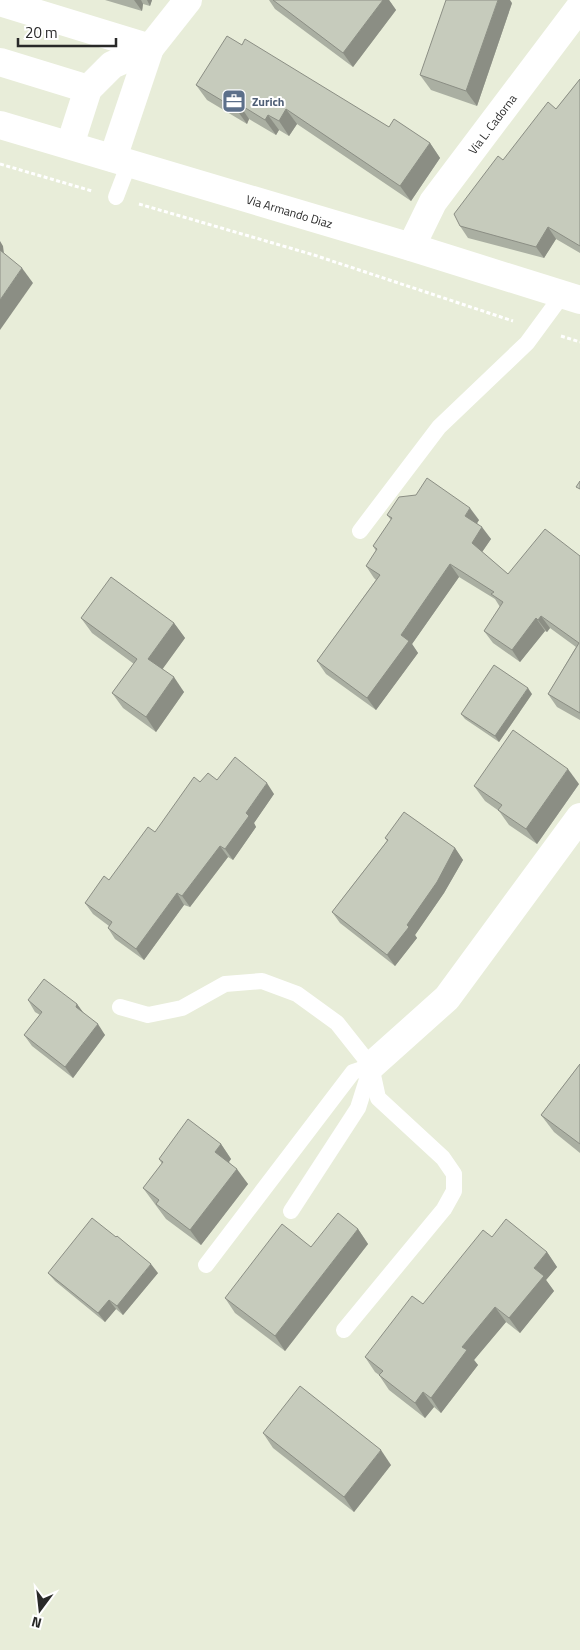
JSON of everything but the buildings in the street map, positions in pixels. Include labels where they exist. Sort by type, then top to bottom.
[{"type":"street","points":[[121,160],[123,128],[150,48],[188,0]]},
{"type":"street","points":[[0,2],[150,48]]},
{"type":"street","name":"Via L. Cadorna","points":[[411,247],[433,202],[580,7]]},
{"type":"street","points":[[70,145],[88,88],[112,65],[150,48]]},
{"type":"street","points":[[0,62],[88,88]]},
{"type":"street","name":"Via Armando Diaz","points":[[0,125],[411,247],[572,297]]},
{"type":"street","points":[[371,1066],[447,998],[580,817]]},
{"type":"lane","points":[[116,198],[121,160]]},
{"type":"lane","points":[[360,531],[439,427],[572,297]]},
{"type":"lane","points":[[120,1007],[148,1015],[182,1008],[225,984],[262,981],[297,994],[336,1023],[371,1066],[378,1098],[443,1158],[454,1174],[454,1191],[444,1208],[344,1330]]},
{"type":"lane","points":[[292,1211],[358,1108],[371,1066]]},
{"type":"lane","points":[[206,1265],[353,1072],[371,1066]]},
{"type":"path","points":[[0,164],[314,255],[580,342]]},
{"type":"place","name":"Zurich","points":[[234,101]]}]
